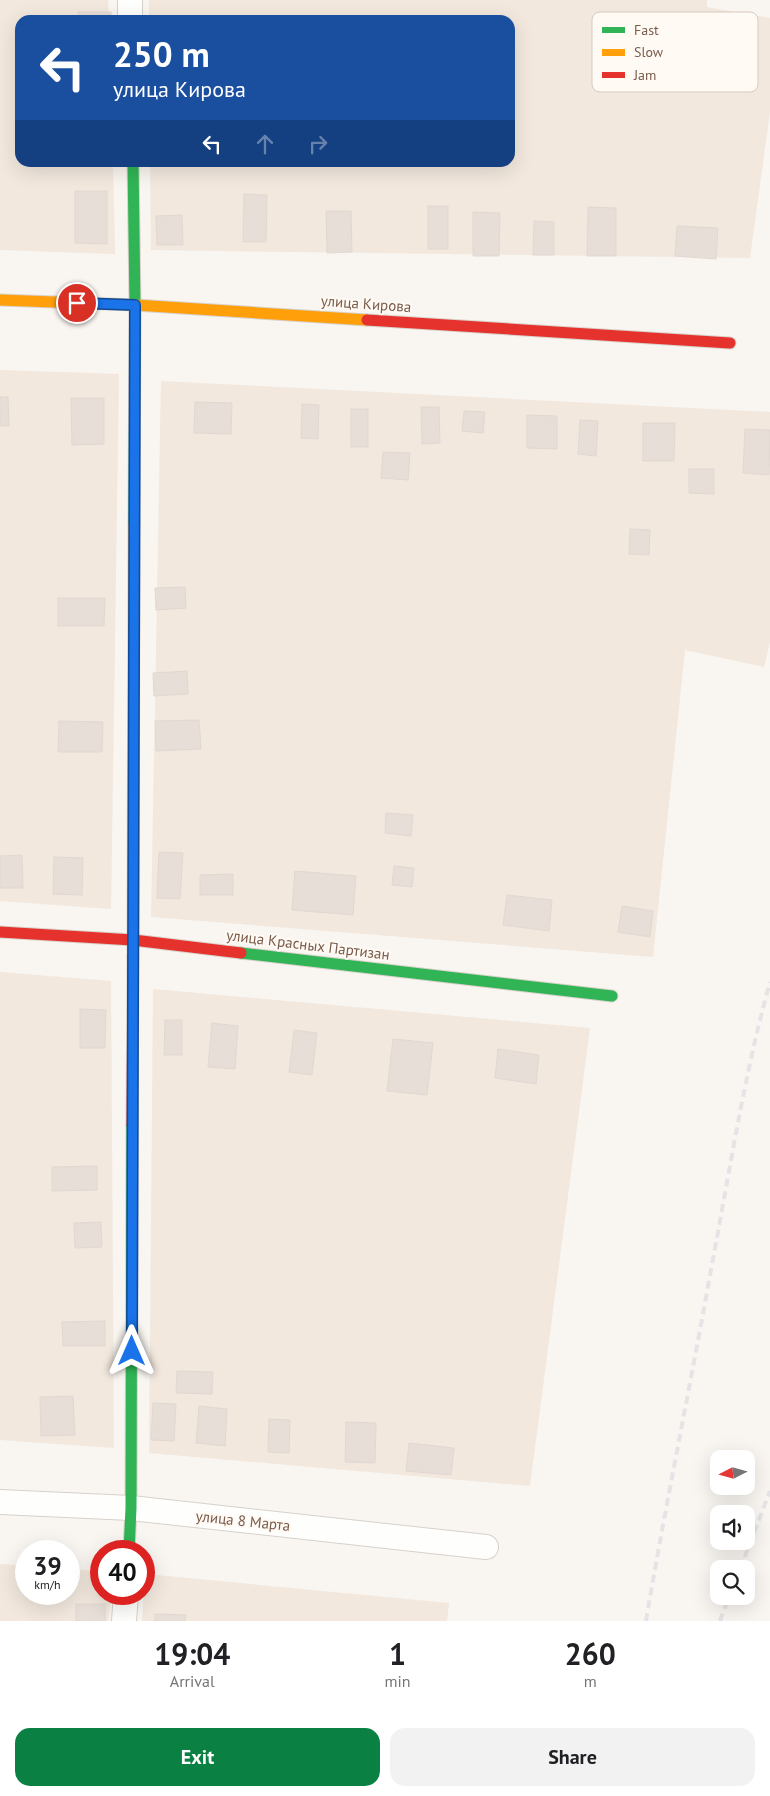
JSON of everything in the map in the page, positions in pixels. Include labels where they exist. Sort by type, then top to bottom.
[{"type":"street","points":[[130,0],[130,15]]},
{"type":"street","points":[[130,1540],[135,305],[133,167]]},
{"type":"street","name":"улица Кирова","points":[[0,300],[135,305],[730,343]]},
{"type":"street","name":"улица Красных Партизан","points":[[0,932],[133,940],[612,996]]},
{"type":"street","name":"улица 8 Марта","points":[[0,1502],[131,1508],[486,1547]]},
{"type":"street","points":[[124,1621],[125,1605]]},
{"type":"shaded area","points":[[0,0],[108,0],[109,15],[15,15],[15,167],[113,167],[115,254],[0,250]]},
{"type":"shaded area","points":[[149,0],[707,0],[707,7],[736,12],[592,12],[592,92],[758,92],[758,16],[770,18],[770,112],[750,258],[151,250],[150,167],[515,167],[515,15],[149,15]]},
{"type":"shaded area","points":[[0,370],[119,374],[111,909],[0,901]]},
{"type":"shaded area","points":[[161,381],[770,412],[770,642],[764,667],[685,650],[653,957],[151,917]]},
{"type":"shaded area","points":[[0,972],[111,981],[114,1448],[0,1440]]},
{"type":"shaded area","points":[[153,989],[590,1028],[530,1486],[149,1453]]},
{"type":"shaded area","points":[[0,1564],[15,1565],[15,1605],[80,1605],[80,1570],[90,1570],[90,1605],[110,1605],[108,1621],[0,1621]]},
{"type":"shaded area","points":[[155,1575],[449,1603],[447,1621],[142,1621],[143,1605],[155,1605]]},
{"type":"building","points":[[78,12],[111,12],[111,15],[78,15]]},
{"type":"building","points":[[75,191],[107,191],[107,244],[75,243]]},
{"type":"building","points":[[244,194],[267,195],[266,242],[243,242]]},
{"type":"building","points":[[428,206],[448,206],[448,249],[428,249]]},
{"type":"building","points":[[588,207],[616,208],[616,256],[587,256]]},
{"type":"building","points":[[326,211],[351,211],[352,252],[327,253]]},
{"type":"building","points":[[473,212],[500,213],[499,256],[473,256]]},
{"type":"building","points":[[182,215],[183,245],[157,245],[156,216]]},
{"type":"building","points":[[534,221],[554,222],[554,255],[533,255]]},
{"type":"building","points":[[677,226],[718,228],[716,259],[675,256]]},
{"type":"building","points":[[0,397],[8,397],[9,426],[0,426]]},
{"type":"building","points":[[71,398],[104,398],[104,444],[72,445]]},
{"type":"building","points":[[195,402],[232,403],[231,434],[194,433]]},
{"type":"building","points":[[302,404],[319,405],[318,439],[301,438]]},
{"type":"building","points":[[421,407],[439,407],[440,443],[422,444]]},
{"type":"building","points":[[351,409],[368,409],[368,447],[351,447]]},
{"type":"building","points":[[464,411],[485,412],[483,433],[462,431]]},
{"type":"building","points":[[527,415],[557,416],[557,449],[527,448]]},
{"type":"building","points":[[580,420],[598,421],[596,456],[578,454]]},
{"type":"building","points":[[643,423],[675,423],[674,461],[643,461]]},
{"type":"building","points":[[745,429],[770,430],[769,475],[743,473]]},
{"type":"building","points":[[383,452],[410,453],[408,480],[381,478]]},
{"type":"building","points":[[689,469],[714,469],[714,494],[689,493]]},
{"type":"building","points":[[630,529],[650,530],[649,555],[629,554]]},
{"type":"building","points":[[185,587],[186,608],[156,610],[155,588]]},
{"type":"building","points":[[58,598],[105,598],[104,626],[58,626]]},
{"type":"building","points":[[187,671],[188,694],[154,696],[153,673]]},
{"type":"building","points":[[199,720],[201,749],[156,751],[155,721]]},
{"type":"building","points":[[59,721],[103,722],[102,752],[58,752]]},
{"type":"building","points":[[386,813],[413,815],[411,836],[385,833]]},
{"type":"building","points":[[159,852],[183,853],[180,899],[157,898]]},
{"type":"building","points":[[22,855],[23,888],[0,888],[0,856]]},
{"type":"building","points":[[54,857],[83,858],[82,895],[53,894]]},
{"type":"building","points":[[394,866],[414,868],[412,887],[392,885]]},
{"type":"building","points":[[295,871],[356,876],[353,915],[292,910]]},
{"type":"building","points":[[233,874],[233,895],[200,895],[200,875]]},
{"type":"building","points":[[507,895],[552,900],[549,931],[503,925]]},
{"type":"building","points":[[622,906],[653,911],[650,937],[618,932]]},
{"type":"building","points":[[80,1009],[106,1010],[105,1048],[80,1048]]},
{"type":"building","points":[[165,1020],[182,1020],[182,1055],[164,1055]]},
{"type":"building","points":[[212,1023],[238,1026],[235,1069],[208,1067]]},
{"type":"building","points":[[294,1030],[317,1033],[312,1075],[289,1072]]},
{"type":"building","points":[[393,1039],[433,1043],[427,1095],[387,1091]]},
{"type":"building","points":[[498,1049],[539,1055],[536,1084],[495,1078]]},
{"type":"building","points":[[97,1166],[97,1190],[52,1191],[52,1167]]},
{"type":"building","points":[[101,1222],[102,1247],[75,1248],[74,1223]]},
{"type":"building","points":[[105,1321],[105,1346],[63,1346],[62,1322]]},
{"type":"building","points":[[177,1371],[213,1372],[212,1394],[176,1393]]},
{"type":"building","points":[[73,1396],[75,1435],[41,1436],[40,1397]]},
{"type":"building","points":[[153,1403],[176,1404],[174,1441],[151,1440]]},
{"type":"building","points":[[199,1406],[227,1409],[225,1446],[196,1443]]},
{"type":"building","points":[[269,1419],[290,1420],[289,1453],[268,1452]]},
{"type":"building","points":[[346,1422],[376,1423],[375,1463],[345,1462]]},
{"type":"building","points":[[409,1443],[454,1448],[451,1475],[406,1471]]},
{"type":"building","points":[[76,1605],[105,1605],[105,1621],[76,1621]]},
{"type":"building","points":[[155,1614],[186,1615],[185,1621],[155,1621]]},
{"type":"railway","points":[[646,1621],[738,1123],[752,1052],[770,982]]},
{"type":"railway","points":[[743,1560],[770,1491]]},
{"type":"railway","points":[[720,1621],[726,1605]]},
{"type":"traffic: fast","points":[[133,167],[135,305],[134,523]]},
{"type":"traffic: fast","points":[[241,953],[612,996]]},
{"type":"traffic: fast","points":[[130,1540],[132,1125]]},
{"type":"traffic: slow","points":[[0,300],[135,305],[367,320]]},
{"type":"traffic: slow","points":[[133,957],[134,523]]},
{"type":"traffic: jam","points":[[367,320],[730,343]]},
{"type":"traffic: jam","points":[[0,932],[133,940],[241,953]]},
{"type":"traffic: jam","points":[[132,1125],[133,957]]},
{"type":"route","points":[[77,303],[135,305],[132,1351]]}]
